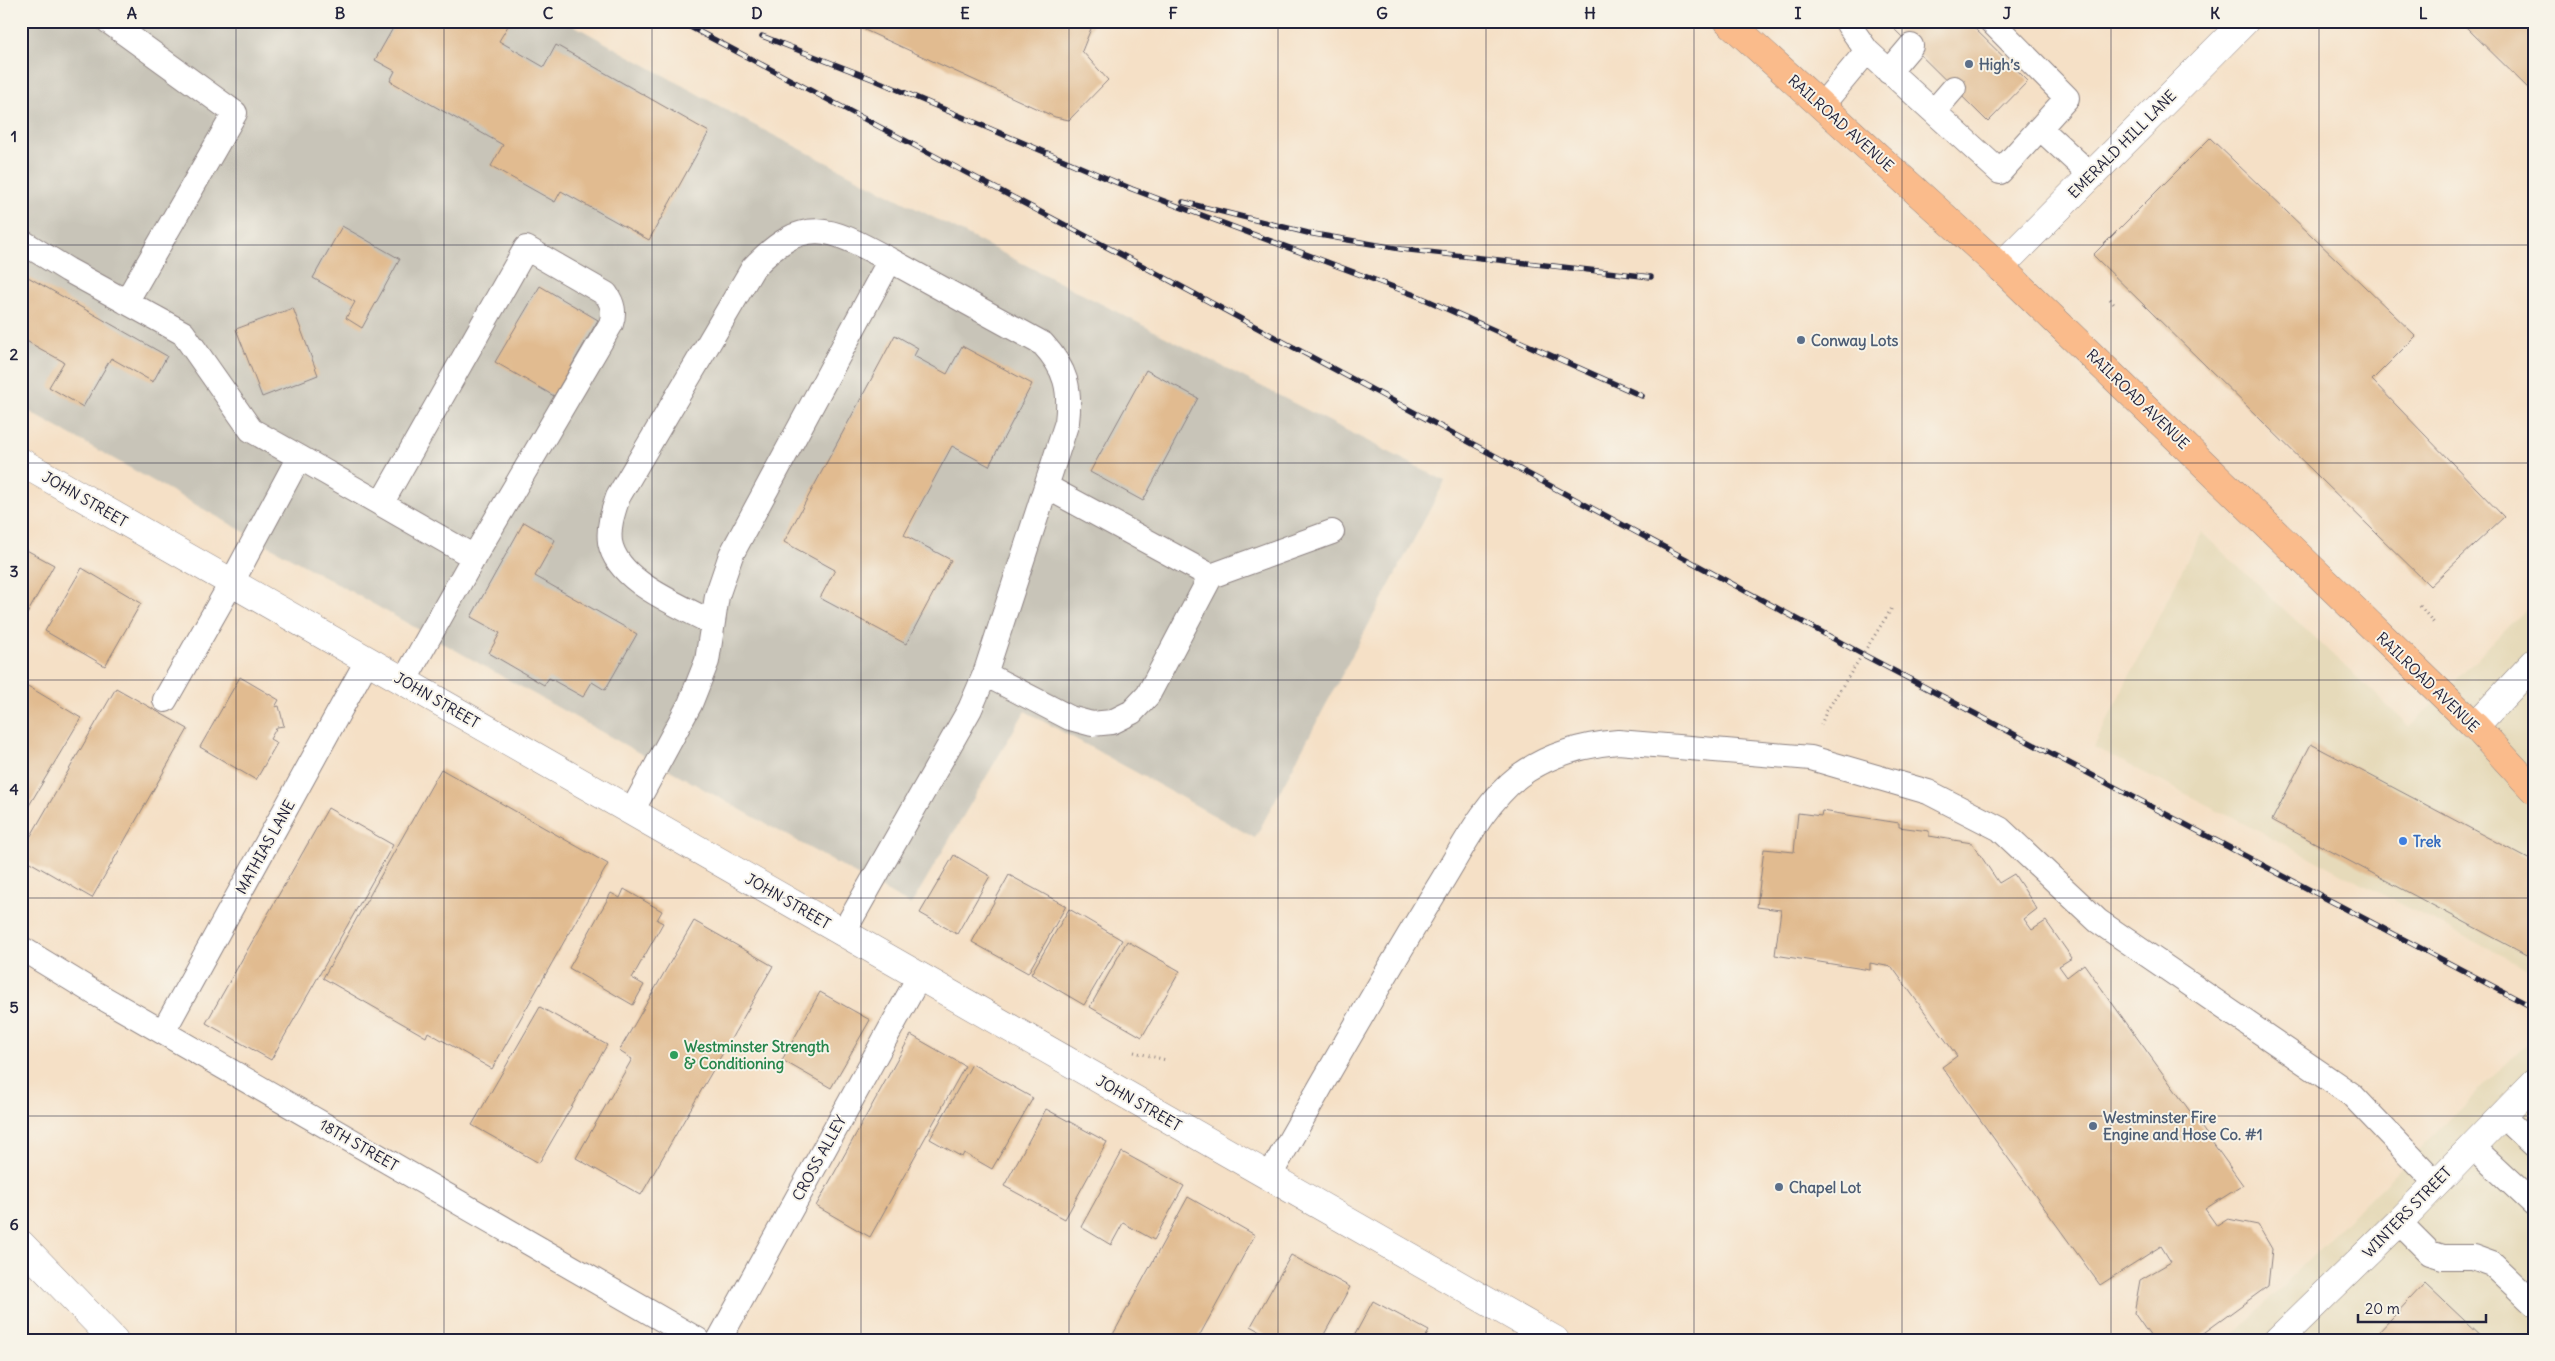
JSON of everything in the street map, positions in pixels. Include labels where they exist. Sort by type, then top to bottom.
[{"type":"highway","name":"RAILROAD AVENUE","points":[[1728,21],[2000,267],[2475,726],[2534,790]]},
{"type":"street","name":"EMERALD HILL LANE","points":[[2000,267],[2245,21]]},
{"type":"street","name":"JOHN STREET","points":[[21,462],[1555,1340]]},
{"type":"street","points":[[2475,726],[2534,663]]},
{"type":"street","name":"WINTERS STREET","points":[[2278,1340],[2399,1222],[2435,1182],[2534,1083]]},
{"type":"street","points":[[21,1244],[114,1340]]},
{"type":"lane","points":[[108,21],[234,113],[126,302]]},
{"type":"lane","points":[[1848,21],[1848,24],[1867,52],[2000,172],[2067,98],[1996,34]]},
{"type":"lane","points":[[1889,72],[1911,46]]},
{"type":"lane","points":[[1822,105],[1867,52]]},
{"type":"lane","points":[[1934,111],[1954,88]]},
{"type":"lane","points":[[2040,128],[2091,175]]},
{"type":"lane","points":[[712,624],[631,578],[618,562],[610,542],[611,519],[618,497],[753,268],[773,246],[796,234],[821,231],[847,237],[1043,344],[1057,359],[1065,378],[1070,400],[1067,422],[985,674],[970,708],[843,933]]},
{"type":"lane","points":[[21,241],[183,333],[250,430],[474,557]]},
{"type":"lane","points":[[381,504],[526,248],[606,294],[613,307],[614,316],[611,324],[474,557],[404,681]]},
{"type":"lane","points":[[632,811],[690,704],[707,661],[717,596],[731,555],[890,260]]},
{"type":"lane","points":[[165,700],[232,582],[298,457]]},
{"type":"lane","points":[[1047,487],[1211,576]]},
{"type":"lane","points":[[985,674],[1070,718],[1092,724],[1112,722],[1132,712],[1148,695],[1211,576],[1332,532]]},
{"type":"lane","name":"MATHIAS LANE","points":[[163,1032],[367,661]]},
{"type":"lane","points":[[1269,1177],[1383,976],[1472,833],[1503,791],[1519,776],[1540,762],[1563,752],[1594,744],[1618,742],[1811,758],[1928,792],[2000,829],[2098,921],[2352,1095],[2435,1182]]},
{"type":"lane","name":"18TH STREET","points":[[21,948],[163,1032],[698,1340]]},
{"type":"lane","name":"CROSS ALLEY","points":[[719,1340],[919,977]]},
{"type":"lane","points":[[2503,1116],[2534,1145]]},
{"type":"lane","points":[[2472,1146],[2534,1204]]},
{"type":"lane","points":[[2399,1222],[2430,1253],[2443,1258],[2473,1257],[2492,1264],[2534,1304]]},
{"type":"path","points":[[2110,299],[2116,306]]},
{"type":"path","points":[[2420,606],[2434,622]]},
{"type":"path","points":[[1811,758],[1826,712],[1892,608]]},
{"type":"path","points":[[1134,1052],[1166,1060]]},
{"type":"shaded area","points":[[21,21],[566,21],[748,122],[1445,481],[1255,838],[1025,711],[911,905],[21,407]]},
{"type":"shaded area","points":[[2201,532],[2410,727],[2534,601],[2534,972],[2094,747]]},
{"type":"shaded area","points":[[2534,1037],[2534,1340],[2228,1340],[2479,1090]]},
{"type":"building","points":[[397,21],[511,21],[499,41],[544,67],[556,45],[709,132],[649,240],[561,191],[555,202],[491,166],[503,145],[390,81],[395,71],[375,60]]},
{"type":"building","points":[[845,21],[1094,21],[1082,51],[1108,80],[1069,120],[1055,117]]},
{"type":"building","name":"High’s","points":[[1886,21],[1967,21],[2028,81],[1988,122]]},
{"type":"building","points":[[2460,21],[2534,21],[2534,94]]},
{"type":"building","points":[[2210,138],[2416,336],[2372,380],[2504,517],[2430,586],[2093,255]]},
{"type":"building","points":[[342,226],[400,259],[362,328],[346,318],[355,302],[313,278]]},
{"type":"building","points":[[21,273],[167,356],[153,382],[111,358],[83,407],[49,387],[64,362],[21,338]]},
{"type":"building","points":[[540,286],[598,320],[554,396],[495,362]]},
{"type":"building","points":[[293,308],[318,375],[262,397],[236,329]]},
{"type":"building","points":[[895,335],[918,348],[914,356],[947,374],[962,346],[1032,384],[989,466],[952,446],[904,535],[951,560],[906,644],[820,598],[835,570],[784,542]]},
{"type":"building","points":[[1146,370],[1198,398],[1143,501],[1090,472]]},
{"type":"building","points":[[524,522],[555,540],[535,576],[637,634],[605,690],[592,682],[583,697],[549,678],[544,685],[489,653],[500,633],[471,617]]},
{"type":"building","points":[[21,547],[54,565],[27,614],[21,616]]},
{"type":"building","points":[[82,568],[141,603],[105,666],[45,631]]},
{"type":"building","points":[[240,677],[279,700],[275,707],[279,706],[284,726],[277,727],[270,739],[277,743],[256,780],[200,747]]},
{"type":"building","points":[[21,682],[81,718],[21,819]]},
{"type":"building","points":[[116,688],[188,729],[92,898],[21,857],[21,853]]},
{"type":"building","name":"Trek","points":[[2311,744],[2534,862],[2534,959],[2272,820]]},
{"type":"building","points":[[441,769],[608,864],[492,1069],[428,1032],[426,1037],[323,978]]},
{"type":"building","points":[[328,808],[393,845],[271,1060],[206,1023]]},
{"type":"building","name":"Westminster Fire Engine and Hose Co. #1","points":[[1822,811],[1899,823],[1899,827],[1929,831],[1929,836],[1972,843],[1999,883],[2014,874],[2037,909],[2024,919],[2032,930],[2046,921],[2072,958],[2059,966],[2067,977],[2084,964],[2243,1185],[2205,1209],[2217,1226],[2228,1219],[2258,1225],[2272,1249],[2268,1286],[2194,1340],[2153,1340],[2134,1313],[2140,1280],[2171,1262],[2161,1246],[2100,1285],[1942,1067],[1957,1056],[1892,967],[1870,963],[1870,970],[1775,955],[1781,910],[1757,907],[1764,849],[1794,852],[1798,813],[1821,816]]},
{"type":"building","points":[[954,855],[990,876],[957,934],[920,913]]},
{"type":"building","points":[[1009,875],[1066,906],[1028,973],[972,942]]},
{"type":"building","points":[[624,889],[662,911],[657,920],[663,923],[632,978],[644,985],[633,1005],[569,968],[611,893],[620,898]]},
{"type":"building","points":[[1069,909],[1122,940],[1084,1005],[1031,974]]},
{"type":"building","name":"Westminster Strength & Conditioning","points":[[694,921],[773,966],[641,1195],[576,1158],[632,1059],[619,1051]]},
{"type":"building","points":[[1127,941],[1180,971],[1142,1037],[1090,1007]]},
{"type":"building","points":[[820,992],[870,1020],[831,1088],[782,1060]]},
{"type":"building","points":[[540,1007],[607,1045],[539,1163],[472,1125]]},
{"type":"building","points":[[911,1035],[965,1066],[870,1237],[816,1206]]},
{"type":"building","points":[[972,1064],[1033,1098],[992,1169],[964,1153],[962,1157],[930,1139]]},
{"type":"building","points":[[1046,1109],[1107,1142],[1065,1219],[1004,1186]]},
{"type":"building","points":[[1122,1152],[1184,1186],[1154,1240],[1123,1223],[1111,1245],[1081,1227]]},
{"type":"building","points":[[1188,1197],[1255,1235],[1197,1340],[1110,1340]]},
{"type":"building","points":[[1291,1255],[1350,1287],[1321,1340],[1276,1340],[1251,1326]]},
{"type":"building","points":[[2425,1283],[2485,1340],[2380,1340],[2376,1335]]},
{"type":"building","points":[[1373,1301],[1429,1331],[1424,1340],[1352,1340]]},
{"type":"railway","points":[[679,21],[1156,273],[1862,654],[2534,1008]]},
{"type":"railway","points":[[762,36],[875,80],[1132,189],[1420,297],[1642,396]]},
{"type":"railway","points":[[1183,202],[1308,233],[1401,249],[1651,277]]},
{"type":"place","name":"High’s","points":[[1969,64]]},
{"type":"place","name":"Conway Lots","points":[[1801,340]]},
{"type":"place","name":"Trek","points":[[2403,841]]},
{"type":"place","name":"Westminster Strength & Conditioning","points":[[674,1055]]},
{"type":"place","name":"Westminster Fire Engine and Hose Co. #1","points":[[2093,1126]]},
{"type":"place","name":"Chapel Lot","points":[[1779,1187]]}]
